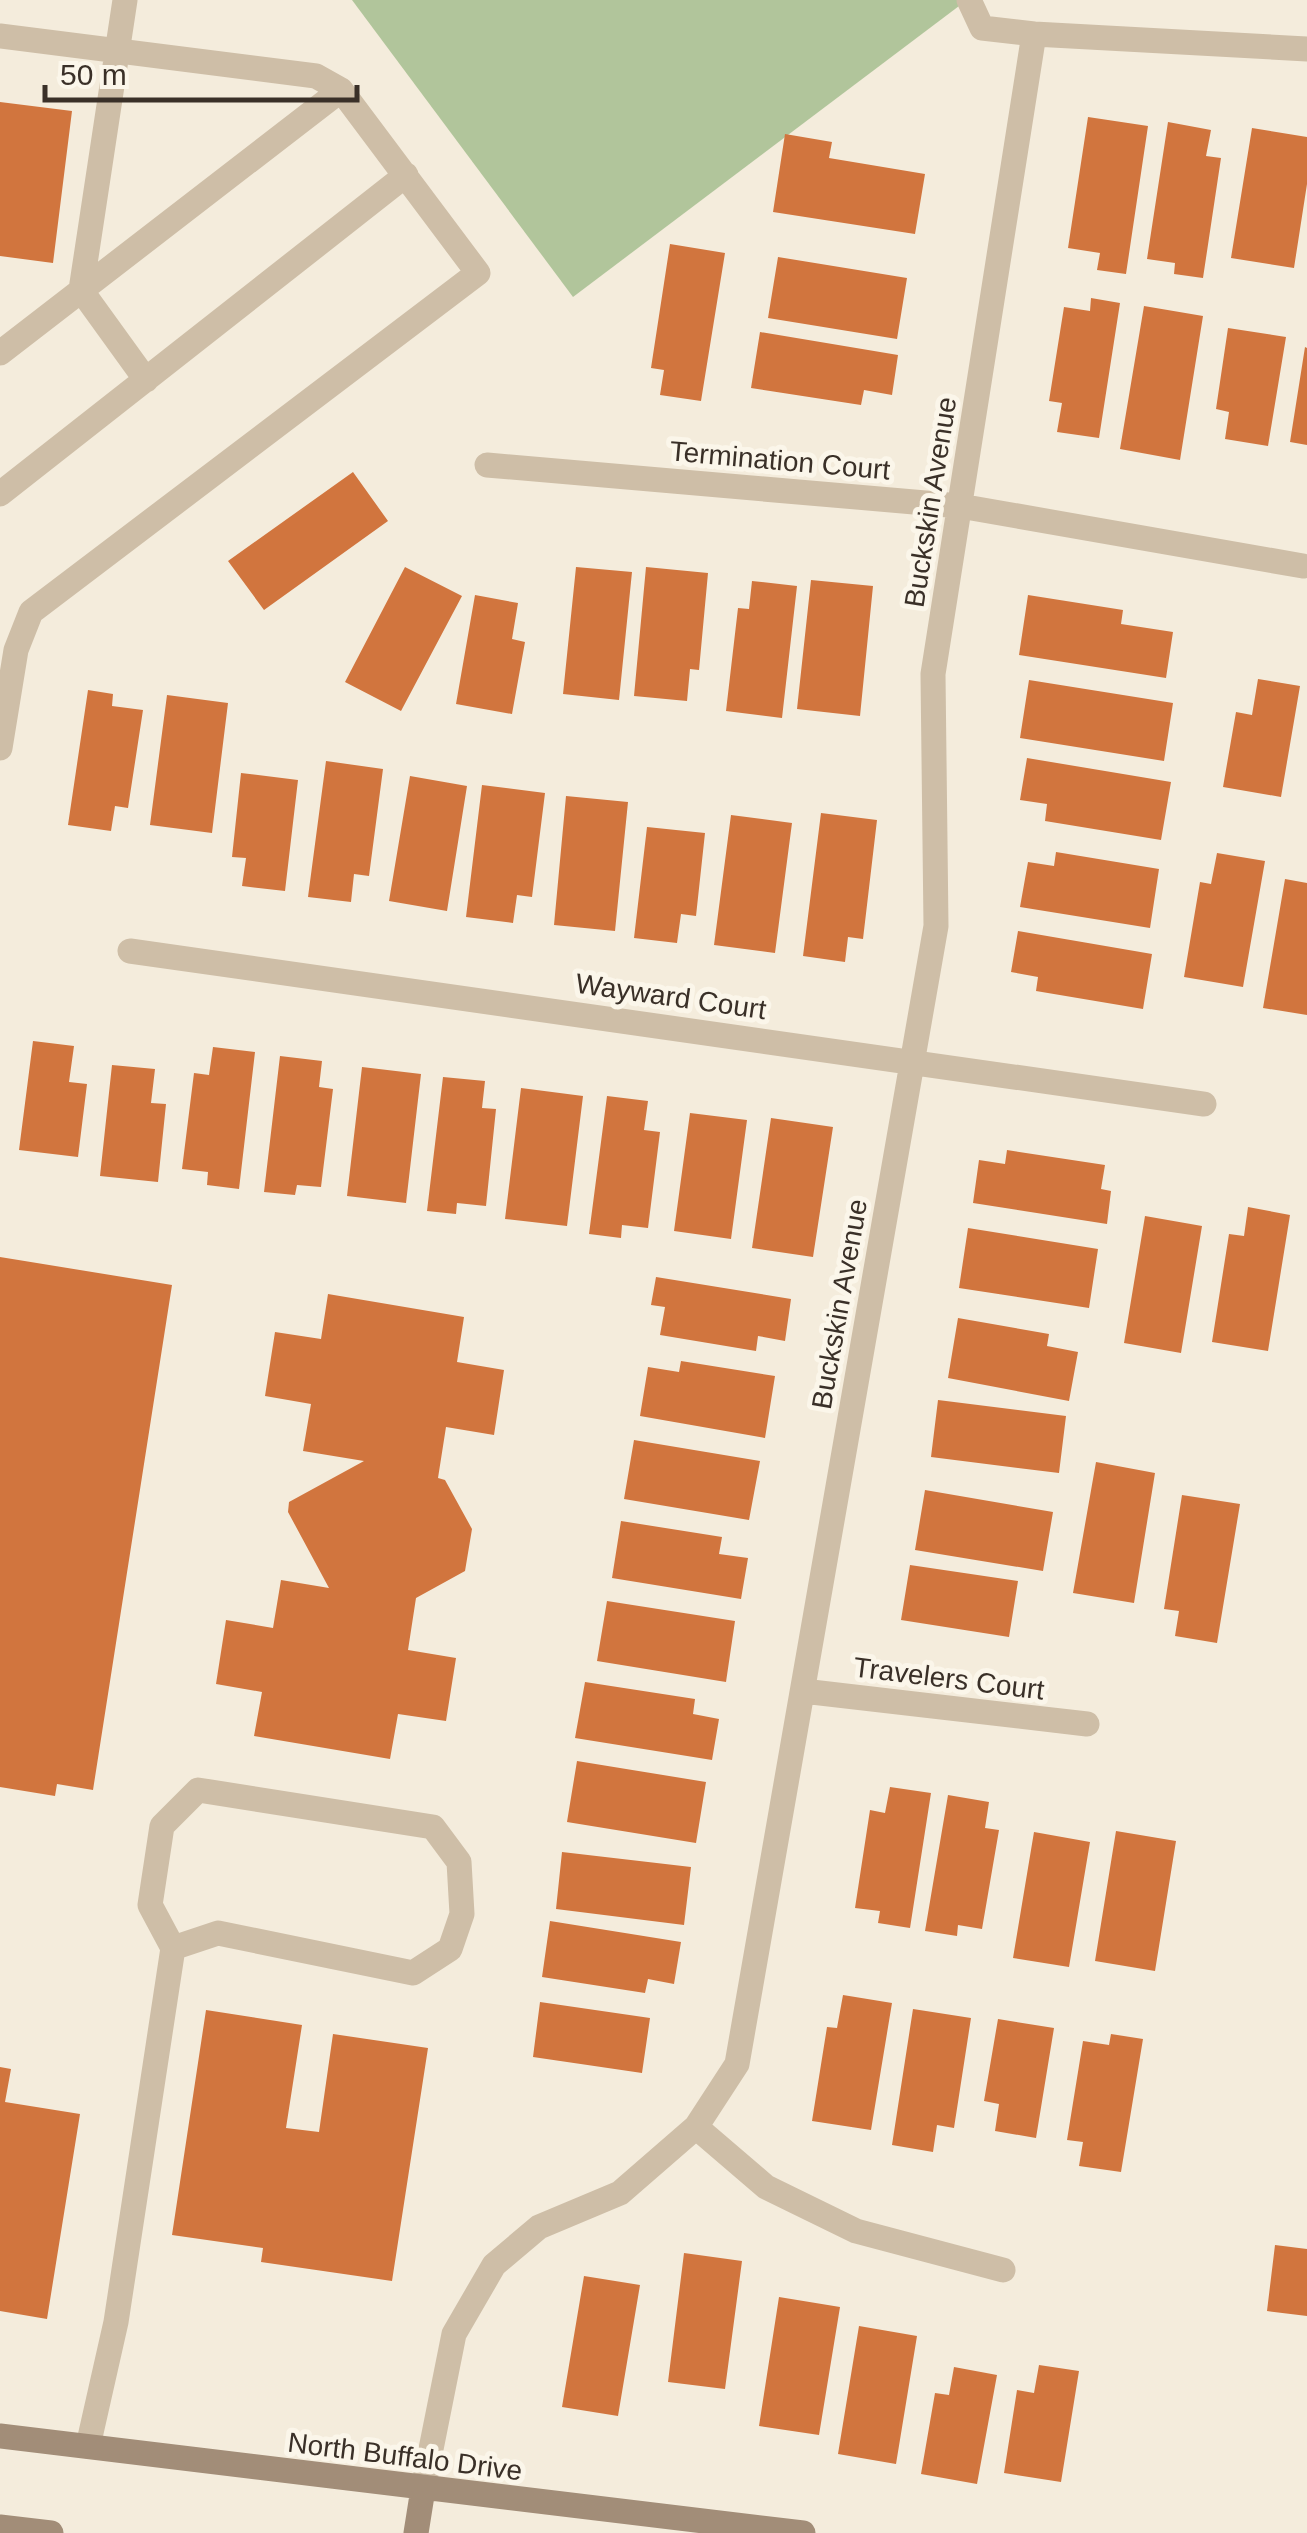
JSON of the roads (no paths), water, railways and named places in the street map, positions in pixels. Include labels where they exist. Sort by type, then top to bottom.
[{"type":"main road","name":"North Buffalo Drive","points":[[0,2436],[802,2533]]},
{"type":"main road","name":"Buckskin Avenue","points":[[416,2533],[423,2490]]},
{"type":"main road","points":[[0,2527],[51,2533]]},
{"type":"street","points":[[125,0],[82,290],[146,380]]},
{"type":"street","points":[[968,0],[982,28],[1307,49]]},
{"type":"street","name":"Buckskin Avenue","points":[[423,2490],[454,2334],[494,2265],[539,2227],[620,2192],[696,2128],[737,2064],[936,926],[933,674],[1034,34]]},
{"type":"street","points":[[0,36],[316,76],[341,90],[478,273],[30,612],[21,629],[5,692],[0,748]]},
{"type":"street","points":[[0,353],[341,90]]},
{"type":"street","points":[[0,494],[406,176]]},
{"type":"street","name":"Termination Court","points":[[487,465],[960,506],[1303,566]]},
{"type":"street","name":"Wayward Court","points":[[130,951],[1204,1104]]},
{"type":"street","name":"Travelers Court","points":[[804,1691],[1087,1724]]},
{"type":"street","points":[[88,2446],[116,2322],[173,1948],[150,1905],[162,1826],[198,1790],[434,1827],[459,1862],[462,1914],[450,1949],[413,1972],[218,1933],[173,1948]]},
{"type":"street","points":[[696,2128],[766,2187],[856,2231],[1003,2270]]}]
